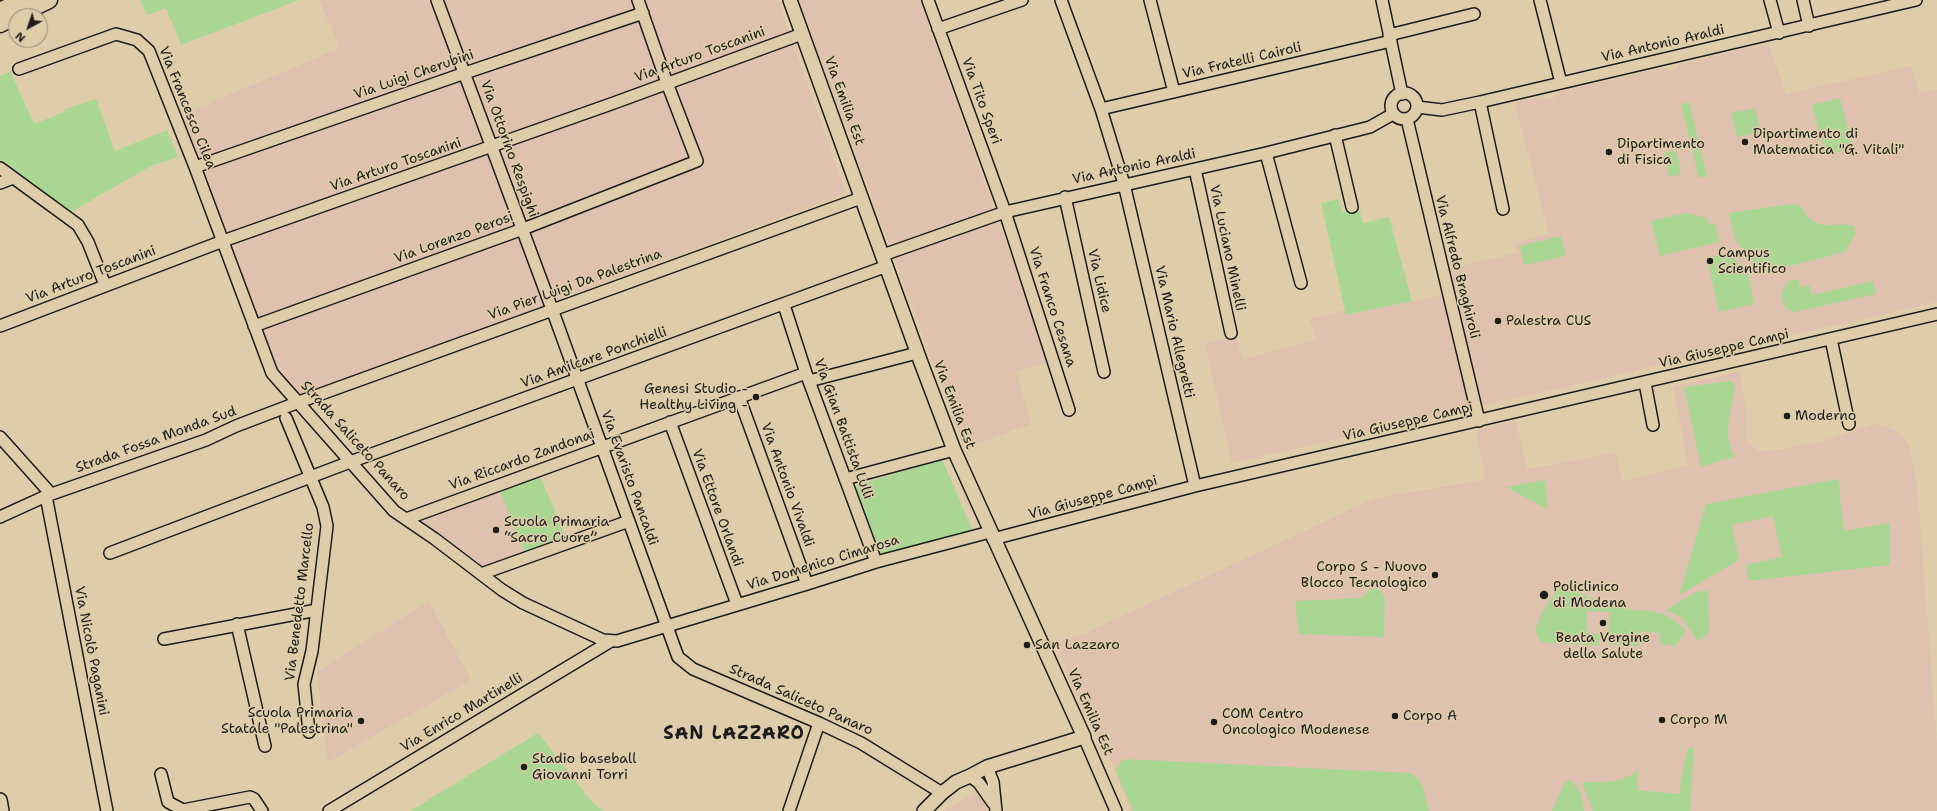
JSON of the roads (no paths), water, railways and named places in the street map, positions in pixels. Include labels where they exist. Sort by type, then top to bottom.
[{"type":"highway","points":[[0,10],[22,0]]},
{"type":"highway","points":[[32,8],[49,0]]},
{"type":"main road","name":"Via Emilia Est","points":[[790,0],[917,353],[954,450],[1084,737]]},
{"type":"main road","points":[[924,811],[942,793],[956,782],[988,767],[1084,737]]},
{"type":"main road","points":[[0,800],[2,811]]},
{"type":"street","name":"Via Ottorino Respighi","points":[[437,0],[493,146],[552,309]]},
{"type":"street","points":[[638,0],[667,83]]},
{"type":"street","name":"Via Tito Speri","points":[[928,0],[1005,212]]},
{"type":"street","points":[[938,29],[1022,0]]},
{"type":"street","name":"Via Mario Allegretti","points":[[1061,0],[1101,109],[1124,184],[1195,486]]},
{"type":"street","points":[[1150,0],[1174,92]]},
{"type":"street","points":[[1382,0],[1402,94]]},
{"type":"street","points":[[1540,0],[1561,83]]},
{"type":"street","points":[[1770,0],[1779,33]]},
{"type":"street","points":[[1803,0],[1809,26]]},
{"type":"street","name":"Via Antonio Araldi","points":[[1417,107],[1442,110],[1480,102],[1916,0]]},
{"type":"street","name":"Via Luigi Cherubini","points":[[195,167],[643,13]]},
{"type":"street","name":"Via Fratelli Cairoli","points":[[1101,109],[1390,38],[1474,14]]},
{"type":"street","name":"Via Francesco Cilea","points":[[19,69],[111,34],[121,34],[137,40],[149,51],[158,68],[223,242]]},
{"type":"street","name":"Via Arturo Toscanini","points":[[0,326],[223,242],[802,34]]},
{"type":"street","name":"Via Lorenzo Perosi","points":[[254,326],[523,229],[697,161],[667,83]]},
{"type":"street","points":[[1402,94],[1413,97],[1417,107],[1414,114],[1407,119],[1397,118],[1393,114],[1391,107],[1392,100],[1402,94]]},
{"type":"street","points":[[1480,102],[1503,209]]},
{"type":"street","name":"Via Antonio Araldi","points":[[885,261],[1005,212],[1065,197],[1266,153],[1372,126],[1393,114]]},
{"type":"street","name":"Via Alfredo Braghiroli","points":[[1407,119],[1479,421]]},
{"type":"street","points":[[1335,135],[1352,207]]},
{"type":"street","points":[[1266,153],[1301,283]]},
{"type":"street","points":[[0,168],[78,225],[88,242],[105,286]]},
{"type":"street","name":"Via Luciano Minelli","points":[[1195,169],[1231,334]]},
{"type":"street","points":[[0,183],[13,178]]},
{"type":"street","name":"Via Lidice","points":[[1065,197],[1104,372]]},
{"type":"street","name":"Via Pier Luigi Da Palestrina","points":[[299,402],[861,198]]},
{"type":"street","name":"Via Franco Cesana","points":[[1005,212],[1069,410]]},
{"type":"street","name":"Strada Saliceto Panaro","points":[[223,242],[272,373],[299,402],[384,501],[406,519],[436,539],[481,574],[523,603],[603,640],[611,641]]},
{"type":"street","name":"Via Amilcare Ponchielli","points":[[312,477],[784,305],[885,261]]},
{"type":"street","name":"Via Gian Battista Lulli","points":[[784,305],[808,377],[876,562]]},
{"type":"street","name":"Via Evaristo Pancaldi","points":[[552,309],[678,657]]},
{"type":"street","name":"Via Giuseppe Campi","points":[[992,535],[1195,486],[1645,383],[1937,314]]},
{"type":"street","points":[[1831,339],[1849,424]]},
{"type":"street","name":"Via Riccardo Zandonai","points":[[406,519],[739,397],[808,377],[917,353]]},
{"type":"street","points":[[1645,383],[1653,425]]},
{"type":"street","name":"Via Antonio Vivaldi","points":[[739,397],[807,584]]},
{"type":"street","name":"Strada Fossa Monda Sud","points":[[0,513],[206,440],[236,426],[299,402]]},
{"type":"street","name":"Via Benedetto Marcello","points":[[286,418],[312,477],[323,507],[327,526],[312,652],[304,684],[309,732]]},
{"type":"street","name":"Via Ettore Orlandi","points":[[670,422],[737,604]]},
{"type":"street","points":[[0,436],[49,495]]},
{"type":"street","points":[[845,479],[954,450]]},
{"type":"street","points":[[110,553],[312,477]]},
{"type":"street","name":"Via Nicolò Paganini","points":[[49,495],[107,811]]},
{"type":"street","name":"Strada Fossa Monda Sud","points":[[0,518],[24,505]]},
{"type":"street","points":[[481,574],[628,521]]},
{"type":"street","name":"Via Domenico Cimarosa","points":[[666,626],[876,562],[992,535]]},
{"type":"street","points":[[164,639],[317,610]]},
{"type":"street","points":[[237,624],[265,746]]},
{"type":"street","points":[[611,641],[666,626]]},
{"type":"street","name":"Via Enrico Martinelli","points":[[329,811],[611,641]]},
{"type":"street","name":"Strada Saliceto Panaro","points":[[678,657],[693,669],[819,723],[860,743],[942,793]]},
{"type":"street","points":[[789,811],[819,723]]},
{"type":"street","name":"Via Emilia Est","points":[[1084,737],[1116,811]]},
{"type":"street","points":[[988,767],[993,782],[996,809]]},
{"type":"street","points":[[161,774],[168,802],[178,808],[184,810],[250,797],[254,799],[262,811]]},
{"type":"street","points":[[970,776],[979,783],[988,794],[996,809]]},
{"type":"place","name":"Dipartimento di Matematica \"G. Vitali\"","points":[[1745,142]]},
{"type":"place","name":"Dipartimento di Fisica","points":[[1609,152]]},
{"type":"place","name":"Campus Scientifico","points":[[1710,261]]},
{"type":"place","name":"Palestra CUS","points":[[1498,321]]},
{"type":"place","name":"Genesi Studio - Healthy Living -","points":[[756,397]]},
{"type":"place","name":"Moderno","points":[[1787,416]]},
{"type":"place","name":"Scuola Primaria “Sacro Cuore”","points":[[496,530]]},
{"type":"place","name":"Corpo S - Nuovo Blocco Tecnologico","points":[[1435,575]]},
{"type":"place","name":"Policlinico di Modena","points":[[1544,595]]},
{"type":"place","name":"Beata Vergine della Salute","points":[[1603,623]]},
{"type":"place","name":"San Lazzaro","points":[[1027,645]]},
{"type":"place","name":"Corpo A","points":[[1395,716]]},
{"type":"place","name":"Corpo M","points":[[1662,720]]},
{"type":"place","name":"Scuola Primaria Statale \"Palestrina\"","points":[[361,721]]},
{"type":"place","name":"COM Centro Oncologico Modenese","points":[[1214,722]]},
{"type":"place","name":"Stadio baseball Giovanni Torri","points":[[524,767]]},
{"type":"district","name":"SAN LAZZARO","points":[[734,734]]}]
